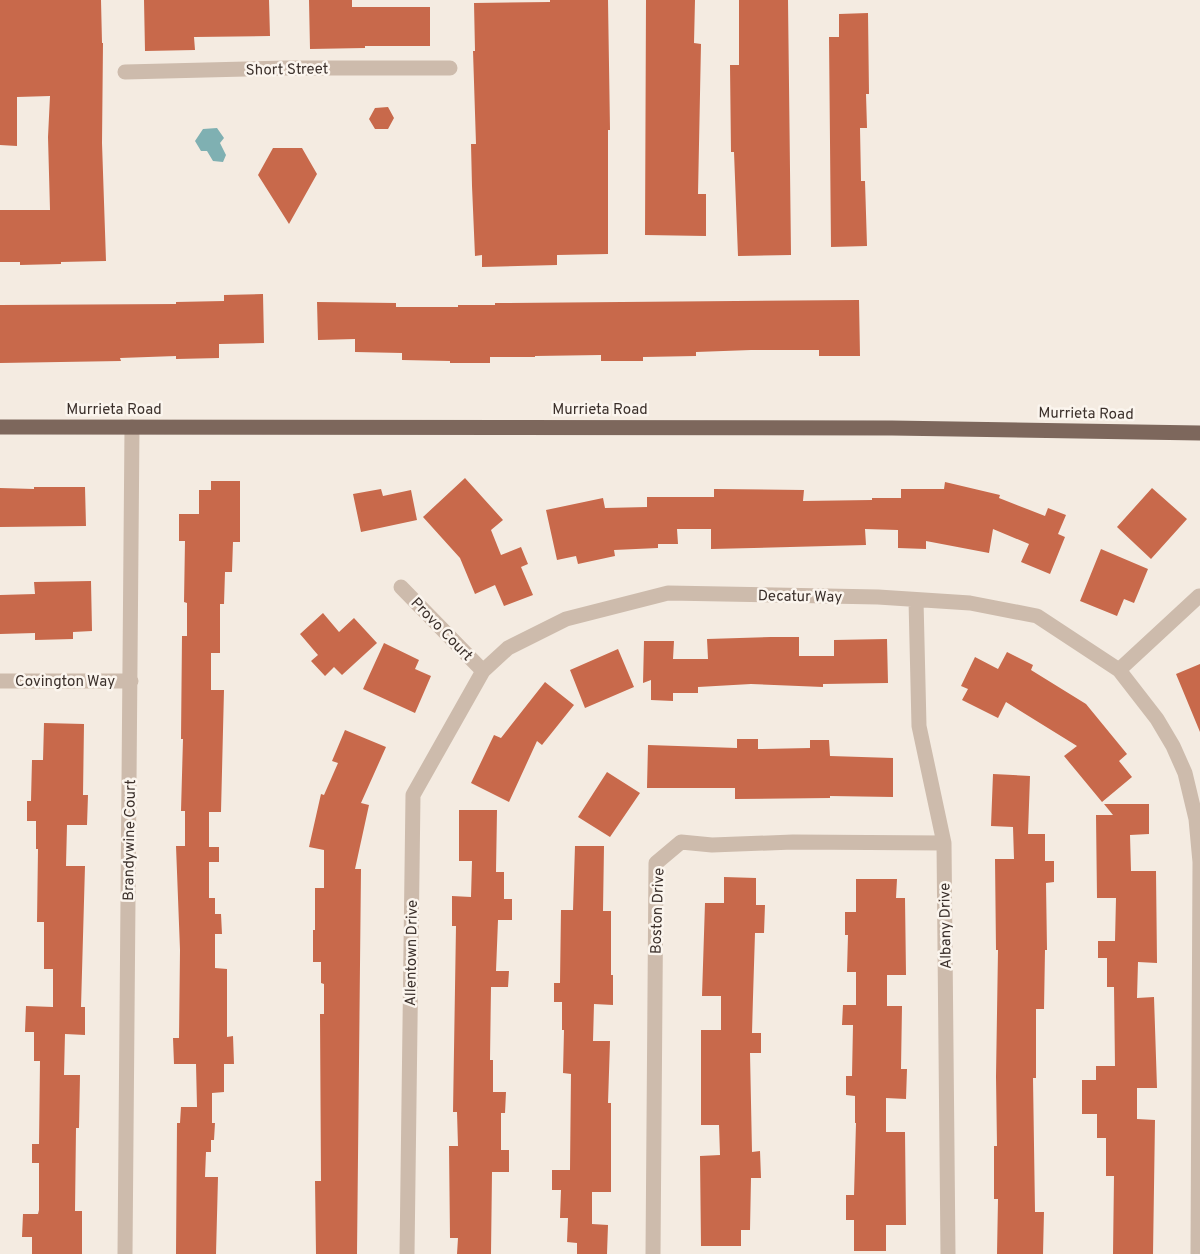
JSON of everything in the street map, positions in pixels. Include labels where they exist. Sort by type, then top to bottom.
[{"type":"main road","name":"Murrieta Road","points":[[0,427],[892,428],[1200,433]]},
{"type":"street","name":"Short Street","points":[[125,72],[286,68],[450,68]]},
{"type":"street","name":"Brandywine Court","points":[[125,1254],[132,427]]},
{"type":"street","name":"Provo Court","points":[[401,587],[483,671]]},
{"type":"street","name":"Decatur Way","points":[[483,671],[508,648],[566,619],[668,593],[878,597],[970,603],[1037,616],[1119,670],[1157,719],[1173,746],[1185,773],[1196,819],[1200,862],[1198,1254]]},
{"type":"street","points":[[1119,670],[1199,596]]},
{"type":"street","name":"Albany Drive","points":[[916,600],[919,726],[944,843],[948,1254]]},
{"type":"street","name":"Allentown Drive","points":[[407,1254],[413,795],[483,671]]},
{"type":"street","name":"Covington Way","points":[[0,681],[131,681]]},
{"type":"street","name":"Boston Drive","points":[[653,1254],[656,863],[681,842],[712,845],[793,842],[944,843]]},
{"type":"water","points":[[217,128],[224,138],[220,143],[226,155],[223,162],[213,161],[207,151],[201,151],[195,141],[203,129]]},
{"type":"building","points":[[0,0],[101,0],[106,261],[20,265],[20,262],[0,262],[0,210],[50,210],[48,137],[50,96],[17,97],[17,146],[0,145]]},
{"type":"building","points":[[144,0],[269,0],[270,36],[194,37],[195,50],[145,51]]},
{"type":"building","points":[[309,0],[352,0],[352,7],[430,7],[430,46],[310,49]]},
{"type":"building","points":[[550,0],[608,0],[610,130],[608,130],[608,254],[557,255],[557,265],[482,267],[482,255],[475,256],[472,186],[471,144],[476,144],[474,3],[550,2]]},
{"type":"building","points":[[646,0],[695,0],[694,43],[701,44],[698,194],[706,194],[706,236],[645,235]]},
{"type":"building","points":[[739,0],[788,0],[791,255],[738,256],[734,152],[731,152],[730,65],[739,65]]},
{"type":"building","points":[[868,13],[867,128],[860,128],[861,181],[865,181],[867,246],[831,247],[829,37],[839,37],[839,14]]},
{"type":"building","points":[[388,107],[394,118],[388,129],[375,129],[369,119],[375,108]]},
{"type":"building","points":[[273,148],[302,148],[317,174],[289,224],[258,175]]},
{"type":"building","points":[[263,294],[264,343],[219,344],[219,358],[176,359],[176,356],[120,358],[121,361],[0,363],[0,305],[176,304],[176,302],[224,301],[224,295]]},
{"type":"building","points":[[859,300],[860,356],[819,356],[819,350],[751,350],[696,352],[696,356],[643,357],[643,361],[601,361],[601,355],[490,357],[490,363],[450,363],[450,361],[402,360],[402,353],[355,352],[355,339],[318,340],[317,302],[396,303],[396,307],[458,307],[458,305],[495,305],[495,303]]},
{"type":"building","points":[[465,478],[503,520],[491,530],[501,555],[521,547],[528,564],[521,567],[533,595],[504,606],[495,585],[475,594],[460,558],[423,517]]},
{"type":"building","points":[[211,481],[240,481],[240,542],[233,542],[232,572],[225,572],[224,604],[220,604],[220,653],[211,653],[211,690],[224,690],[221,812],[209,812],[209,847],[219,847],[219,862],[209,862],[209,898],[215,898],[215,914],[221,914],[222,934],[215,934],[215,968],[227,969],[227,1037],[233,1036],[234,1064],[224,1064],[224,1092],[212,1093],[214,1140],[211,1140],[211,1152],[206,1152],[205,1177],[218,1177],[216,1254],[176,1254],[177,1123],[180,1123],[181,1107],[197,1107],[196,1064],[174,1064],[173,1038],[179,1038],[180,950],[176,846],[185,846],[185,811],[181,811],[183,739],[181,739],[182,636],[187,636],[187,603],[184,602],[185,541],[179,541],[179,514],[199,514],[199,490],[211,490]]},
{"type":"building","points":[[945,482],[1000,495],[999,498],[1045,516],[1048,508],[1066,515],[1058,534],[1065,537],[1050,574],[1021,562],[1029,544],[993,529],[989,553],[926,541],[926,549],[898,548],[898,530],[865,529],[866,545],[711,549],[711,529],[677,529],[678,544],[658,544],[658,548],[614,550],[615,556],[578,564],[576,556],[557,560],[546,510],[603,498],[605,508],[647,507],[647,497],[714,497],[714,489],[804,490],[803,501],[901,498],[901,489],[944,489]]},
{"type":"building","points":[[34,487],[85,487],[86,526],[0,527],[0,488],[34,489]]},
{"type":"building","points":[[1152,488],[1187,519],[1151,559],[1117,527]]},
{"type":"building","points":[[381,489],[383,496],[411,490],[417,520],[361,532],[353,494]]},
{"type":"building","points":[[1101,549],[1148,569],[1134,603],[1124,599],[1117,616],[1080,601]]},
{"type":"building","points":[[91,581],[92,631],[73,632],[73,639],[35,640],[35,633],[0,634],[0,595],[35,594],[34,582]]},
{"type":"building","points":[[323,613],[339,632],[354,618],[377,643],[342,675],[334,667],[325,676],[311,661],[318,655],[300,634]]},
{"type":"building","points":[[799,637],[799,656],[834,656],[834,640],[887,639],[888,683],[823,684],[823,687],[751,684],[698,687],[698,693],[673,693],[673,701],[651,700],[651,680],[643,683],[644,641],[674,641],[673,659],[708,659],[707,639]]},
{"type":"building","points":[[384,643],[419,660],[415,669],[431,676],[415,713],[363,689]]},
{"type":"building","points":[[618,649],[634,687],[585,708],[570,670]]},
{"type":"building","points":[[1007,652],[1033,665],[1031,670],[1086,704],[1127,754],[1119,761],[1132,777],[1102,802],[1064,756],[1077,746],[1006,702],[998,718],[962,700],[968,689],[961,686],[975,657],[998,669]]},
{"type":"building","points":[[1200,664],[1200,732],[1176,674]]},
{"type":"building","points":[[545,682],[574,705],[542,745],[537,741],[509,802],[471,783],[494,735],[501,738]]},
{"type":"building","points":[[44,723],[84,724],[83,795],[88,795],[87,825],[67,825],[66,866],[85,866],[81,1007],[85,1007],[85,1035],[65,1034],[64,1075],[80,1075],[79,1128],[76,1128],[75,1211],[82,1211],[82,1254],[32,1254],[32,1237],[22,1237],[23,1214],[38,1214],[39,1210],[39,1163],[32,1163],[32,1144],[39,1144],[40,1061],[34,1061],[34,1032],[25,1032],[26,1006],[53,1007],[53,969],[44,969],[44,922],[37,922],[36,821],[27,821],[27,801],[31,801],[32,760],[43,760]]},
{"type":"building","points":[[345,730],[386,747],[361,803],[369,805],[355,869],[361,869],[357,1254],[316,1254],[315,1181],[321,1181],[320,1014],[324,1014],[324,984],[321,983],[321,962],[313,962],[313,930],[315,930],[315,888],[324,888],[324,850],[309,847],[321,794],[324,795],[338,763],[332,761]]},
{"type":"building","points":[[737,739],[758,739],[758,749],[810,748],[810,740],[829,740],[830,756],[893,758],[893,797],[735,799],[735,788],[647,788],[648,745],[737,748]]},
{"type":"building","points":[[607,772],[640,793],[610,837],[578,817]]},
{"type":"building","points":[[993,774],[1030,776],[1028,834],[1045,834],[1045,861],[1054,861],[1054,882],[1046,883],[1047,950],[1045,950],[1044,1009],[1036,1009],[1036,1078],[1033,1078],[1035,1212],[1044,1212],[1043,1254],[997,1254],[998,1199],[994,1199],[994,1146],[997,1146],[998,950],[996,950],[995,859],[1014,859],[1013,827],[991,826]]},
{"type":"building","points":[[1104,804],[1149,804],[1149,834],[1130,835],[1131,871],[1156,871],[1157,963],[1138,962],[1137,998],[1154,997],[1157,1088],[1137,1088],[1137,1119],[1155,1120],[1153,1254],[1113,1254],[1114,1176],[1106,1176],[1106,1138],[1097,1138],[1097,1114],[1082,1114],[1082,1080],[1096,1080],[1096,1066],[1115,1066],[1114,987],[1107,987],[1107,958],[1098,958],[1098,941],[1115,941],[1116,898],[1097,898],[1096,815],[1113,815]]},
{"type":"building","points":[[459,810],[497,810],[496,872],[504,872],[504,899],[512,899],[512,920],[498,920],[496,971],[509,971],[508,987],[491,987],[490,1060],[493,1060],[493,1092],[506,1092],[505,1113],[501,1113],[501,1150],[509,1150],[509,1172],[492,1172],[491,1254],[457,1254],[458,1238],[450,1238],[449,1146],[458,1146],[457,1112],[453,1112],[456,926],[452,926],[452,896],[471,897],[472,861],[459,861]]},
{"type":"building","points":[[575,846],[604,846],[603,911],[611,911],[613,1005],[594,1004],[593,1041],[610,1041],[608,1103],[611,1103],[611,1192],[592,1192],[592,1224],[608,1225],[607,1254],[577,1254],[577,1243],[567,1242],[568,1218],[560,1218],[561,1190],[552,1190],[552,1170],[570,1170],[571,1074],[563,1073],[562,1002],[554,1002],[554,983],[560,983],[561,910],[573,910]]},
{"type":"building","points":[[724,877],[756,878],[756,905],[765,905],[764,933],[755,933],[752,1033],[761,1033],[761,1053],[750,1053],[752,1152],[760,1151],[761,1178],[751,1178],[750,1230],[741,1230],[741,1246],[701,1246],[700,1156],[720,1155],[719,1125],[701,1125],[701,1030],[721,1030],[721,996],[702,996],[705,903],[724,903]]},
{"type":"building","points":[[856,879],[897,879],[896,898],[905,898],[906,975],[887,975],[887,1006],[902,1006],[901,1069],[907,1069],[906,1099],[886,1098],[886,1132],[905,1132],[906,1225],[886,1225],[886,1251],[854,1251],[854,1220],[846,1220],[846,1195],[854,1195],[856,1123],[855,1096],[846,1095],[846,1076],[852,1076],[853,1025],[842,1025],[843,1005],[856,1005],[856,972],[847,972],[848,935],[845,935],[845,912],[856,912]]}]
